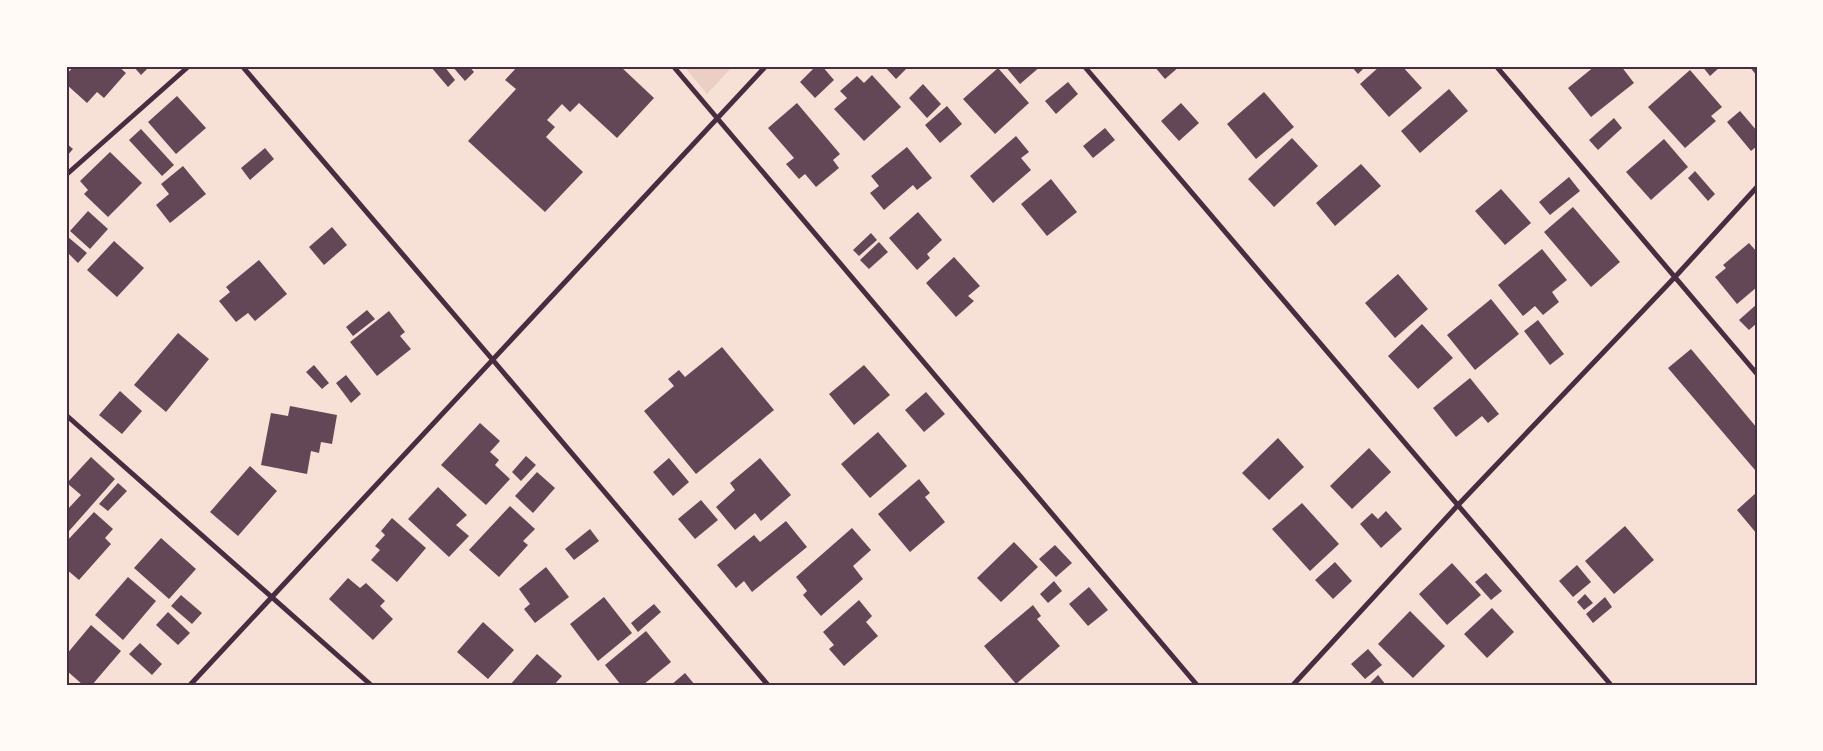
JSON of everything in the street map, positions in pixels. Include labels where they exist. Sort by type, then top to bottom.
[{"type":"street","points":[[66,174],[189,66]]},
{"type":"street","points":[[242,66],[768,685]]},
{"type":"street","points":[[673,66],[1197,685]]},
{"type":"street","points":[[190,685],[766,66]]},
{"type":"street","points":[[1084,66],[1459,504],[1611,685]]},
{"type":"street","points":[[1496,66],[1757,374]]},
{"type":"street","points":[[1293,685],[1459,504],[1757,187]]},
{"type":"street","points":[[66,415],[371,685]]},
{"type":"shaded area","points":[[684,66],[733,66],[707,94]]},
{"type":"building","points":[[74,66],[118,66],[126,73],[104,98],[97,92],[87,103],[66,84],[66,75]]},
{"type":"building","points":[[133,66],[150,66],[141,75]]},
{"type":"building","points":[[444,66],[455,80],[448,87],[431,67]]},
{"type":"building","points":[[452,66],[469,66],[474,72],[465,81]]},
{"type":"building","points":[[518,66],[620,66],[654,98],[617,138],[579,103],[570,112],[562,104],[547,120],[555,127],[546,137],[583,172],[545,212],[468,141],[516,89],[505,80]]},
{"type":"building","points":[[816,66],[822,66],[834,80],[815,98],[800,82]]},
{"type":"building","points":[[884,66],[909,66],[896,79]]},
{"type":"building","points":[[1005,66],[1041,66],[1020,84]]},
{"type":"building","points":[[1154,66],[1180,66],[1165,79]]},
{"type":"building","points":[[1351,66],[1366,66],[1358,74]]},
{"type":"building","points":[[1380,66],[1402,66],[1422,88],[1389,117],[1360,84]]},
{"type":"building","points":[[1595,66],[1621,66],[1634,83],[1591,117],[1568,88]]},
{"type":"building","points":[[1702,66],[1719,66],[1720,67],[1710,76]]},
{"type":"building","points":[[1749,66],[1757,66],[1757,76]]},
{"type":"building","points":[[998,68],[1029,103],[995,134],[963,99]]},
{"type":"building","points":[[1690,70],[1722,107],[1711,116],[1716,121],[1685,148],[1648,107]]},
{"type":"building","points":[[872,75],[901,107],[864,141],[834,109],[847,98],[840,91],[857,76],[864,83]]},
{"type":"building","points":[[1068,82],[1078,94],[1056,114],[1045,101]]},
{"type":"building","points":[[923,84],[941,104],[927,118],[909,98]]},
{"type":"building","points":[[1449,89],[1468,111],[1420,153],[1401,131]]},
{"type":"building","points":[[1264,92],[1294,127],[1256,159],[1227,124]]},
{"type":"building","points":[[177,96],[206,128],[176,154],[148,122]]},
{"type":"building","points":[[797,103],[840,154],[833,160],[839,168],[816,187],[805,174],[799,179],[786,164],[794,158],[768,128]]},
{"type":"building","points":[[1181,103],[1199,123],[1179,141],[1161,121]]},
{"type":"building","points":[[947,106],[962,124],[940,143],[925,125]]},
{"type":"building","points":[[1740,111],[1757,131],[1757,146],[1751,151],[1727,122]]},
{"type":"building","points":[[1614,118],[1622,128],[1598,150],[1589,140]]},
{"type":"building","points":[[1105,128],[1115,140],[1093,158],[1083,146]]},
{"type":"building","points":[[141,129],[174,165],[162,176],[129,140]]},
{"type":"building","points":[[1016,136],[1029,152],[1021,158],[1031,170],[993,203],[970,176]]},
{"type":"building","points":[[1292,138],[1318,166],[1274,207],[1248,179]]},
{"type":"building","points":[[1664,139],[1688,167],[1651,200],[1626,172]]},
{"type":"building","points":[[66,143],[73,149],[66,157]]},
{"type":"building","points":[[907,147],[932,178],[917,190],[913,185],[884,210],[870,193],[879,186],[871,176]]},
{"type":"building","points":[[265,148],[274,159],[250,180],[241,168]]},
{"type":"building","points":[[110,152],[142,183],[108,217],[84,194],[88,190],[80,181]]},
{"type":"building","points":[[1361,164],[1381,186],[1335,226],[1316,203]]},
{"type":"building","points":[[183,166],[206,194],[170,223],[156,205],[169,194],[161,184]]},
{"type":"building","points":[[1695,171],[1715,194],[1708,201],[1688,178]]},
{"type":"building","points":[[1569,177],[1580,191],[1550,215],[1539,202]]},
{"type":"building","points":[[1051,179],[1077,212],[1047,236],[1021,204]]},
{"type":"building","points":[[1501,189],[1531,223],[1505,245],[1475,211]]},
{"type":"building","points":[[1573,207],[1620,262],[1591,287],[1544,232]]},
{"type":"building","points":[[88,211],[108,229],[90,249],[70,231]]},
{"type":"building","points":[[918,212],[942,240],[927,254],[930,258],[917,270],[889,238]]},
{"type":"building","points":[[332,227],[347,245],[324,265],[309,247]]},
{"type":"building","points":[[871,233],[877,240],[859,256],[853,250]]},
{"type":"building","points":[[68,237],[87,253],[78,263],[66,251],[66,239]]},
{"type":"building","points":[[114,241],[144,268],[117,297],[87,270]]},
{"type":"building","points":[[879,242],[888,252],[869,269],[860,260]]},
{"type":"building","points":[[1749,243],[1757,252],[1757,287],[1737,304],[1715,277],[1726,268],[1723,265]]},
{"type":"building","points":[[1542,249],[1567,280],[1552,292],[1559,302],[1543,315],[1535,306],[1523,316],[1498,285]]},
{"type":"building","points":[[954,257],[980,286],[968,296],[974,301],[956,317],[926,283]]},
{"type":"building","points":[[259,260],[287,294],[255,321],[248,313],[236,322],[219,301],[230,292],[226,287]]},
{"type":"building","points":[[1398,274],[1428,309],[1395,338],[1365,303]]},
{"type":"building","points":[[1491,299],[1519,334],[1475,370],[1447,335]]},
{"type":"building","points":[[1757,304],[1757,323],[1749,330],[1739,320]]},
{"type":"building","points":[[367,310],[375,319],[353,336],[346,327]]},
{"type":"building","points":[[389,311],[405,332],[400,336],[411,349],[377,376],[350,342]]},
{"type":"building","points":[[1538,320],[1564,354],[1550,365],[1524,331]]},
{"type":"building","points":[[1422,324],[1453,358],[1418,389],[1388,356]]},
{"type":"building","points":[[178,333],[209,359],[166,412],[134,385]]},
{"type":"building","points":[[722,347],[774,410],[696,474],[644,411],[674,386],[668,379],[679,370],[685,377]]},
{"type":"building","points":[[1691,349],[1757,428],[1757,469],[1755,470],[1668,368]]},
{"type":"building","points":[[314,365],[329,383],[322,389],[306,372]]},
{"type":"building","points":[[864,365],[890,395],[854,425],[829,394]]},
{"type":"building","points":[[346,375],[361,394],[351,403],[336,383]]},
{"type":"building","points":[[1470,378],[1499,414],[1488,423],[1482,416],[1456,437],[1433,408]]},
{"type":"building","points":[[120,391],[142,411],[122,434],[99,415]]},
{"type":"building","points":[[926,392],[945,414],[924,432],[905,410]]},
{"type":"building","points":[[290,406],[337,415],[332,444],[321,442],[319,453],[311,451],[307,474],[261,465],[271,413],[288,416]]},
{"type":"building","points":[[480,423],[500,441],[490,452],[499,460],[495,465],[510,479],[486,505],[441,465]]},
{"type":"building","points":[[878,432],[907,466],[870,498],[841,464]]},
{"type":"building","points":[[1278,438],[1304,467],[1269,500],[1242,473]]},
{"type":"building","points":[[1369,448],[1391,472],[1352,509],[1330,486]]},
{"type":"building","points":[[526,456],[536,465],[521,481],[512,472]]},
{"type":"building","points":[[91,457],[115,479],[69,531],[66,529],[66,511],[81,495],[67,483]]},
{"type":"building","points":[[669,458],[689,482],[673,496],[653,472]]},
{"type":"building","points":[[760,458],[791,495],[761,521],[755,513],[735,530],[716,507],[735,490],[730,483]]},
{"type":"building","points":[[250,466],[277,491],[238,536],[210,512]]},
{"type":"building","points":[[537,472],[555,488],[533,513],[515,496]]},
{"type":"building","points":[[919,479],[930,493],[925,497],[945,522],[910,552],[878,514]]},
{"type":"building","points":[[118,483],[127,491],[108,511],[99,504]]},
{"type":"building","points":[[438,487],[467,515],[456,525],[469,536],[449,557],[408,519]]},
{"type":"building","points":[[1757,492],[1757,534],[1737,510]]},
{"type":"building","points":[[701,500],[718,520],[695,539],[678,519]]},
{"type":"building","points":[[1302,503],[1339,544],[1310,571],[1272,529]]},
{"type":"building","points":[[510,506],[535,529],[523,541],[528,545],[499,577],[469,550]]},
{"type":"building","points":[[1386,511],[1402,529],[1381,548],[1360,524],[1372,513],[1378,519]]},
{"type":"building","points":[[94,512],[113,529],[105,538],[111,544],[79,580],[66,569],[66,542]]},
{"type":"building","points":[[392,518],[426,548],[397,582],[371,560],[380,550],[375,546],[385,535],[381,531]]},
{"type":"building","points":[[786,521],[807,547],[752,592],[744,581],[736,588],[717,565],[754,535],[760,542]]},
{"type":"building","points":[[1625,526],[1654,560],[1614,594],[1585,561]]},
{"type":"building","points":[[852,528],[871,550],[853,566],[863,579],[821,616],[803,595],[807,591],[796,577]]},
{"type":"building","points":[[590,529],[599,541],[574,560],[565,549]]},
{"type":"building","points":[[161,538],[196,569],[169,599],[134,568]]},
{"type":"building","points":[[1014,542],[1038,567],[1001,602],[977,578]]},
{"type":"building","points":[[1055,545],[1072,563],[1056,577],[1039,559]]},
{"type":"building","points":[[1335,562],[1352,581],[1333,599],[1315,580]]},
{"type":"building","points":[[1452,563],[1481,595],[1447,625],[1419,594]]},
{"type":"building","points":[[1577,565],[1591,582],[1573,597],[1559,581]]},
{"type":"building","points":[[546,567],[569,597],[535,623],[524,609],[530,604],[519,589]]},
{"type":"building","points":[[1486,573],[1502,591],[1491,600],[1475,582]]},
{"type":"building","points":[[128,577],[156,601],[123,640],[95,615]]},
{"type":"building","points":[[348,578],[360,588],[366,583],[385,601],[380,606],[393,619],[373,640],[329,599]]},
{"type":"building","points":[[1054,581],[1062,591],[1048,603],[1040,594]]},
{"type":"building","points":[[1089,587],[1108,610],[1088,626],[1069,604]]},
{"type":"building","points":[[1585,594],[1593,603],[1584,610],[1577,602]]},
{"type":"building","points":[[181,595],[202,613],[192,624],[171,606]]},
{"type":"building","points":[[604,597],[632,633],[598,661],[570,624]]},
{"type":"building","points":[[1605,597],[1612,607],[1593,623],[1586,614]]},
{"type":"building","points":[[859,600],[872,616],[866,622],[878,636],[844,666],[829,649],[834,645],[823,632]]},
{"type":"building","points":[[654,604],[661,612],[638,632],[631,623]]},
{"type":"building","points":[[1033,605],[1041,616],[1037,619],[1060,646],[1016,684],[984,646]]},
{"type":"building","points":[[1492,608],[1514,632],[1487,658],[1464,634]]},
{"type":"building","points":[[1410,611],[1445,646],[1413,678],[1378,644]]},
{"type":"building","points":[[168,612],[190,633],[178,645],[156,625]]},
{"type":"building","points":[[483,622],[514,650],[488,679],[457,652]]},
{"type":"building","points":[[91,625],[121,651],[92,685],[83,685],[66,670],[66,655]]},
{"type":"building","points":[[646,631],[671,662],[643,685],[621,685],[605,665]]},
{"type":"building","points":[[140,643],[162,664],[152,675],[129,654]]},
{"type":"building","points":[[1368,649],[1382,665],[1365,679],[1351,664]]},
{"type":"building","points":[[537,654],[562,676],[554,685],[510,685]]},
{"type":"building","points":[[685,673],[695,685],[671,685]]},
{"type":"building","points":[[1378,675],[1386,685],[1368,685]]}]
